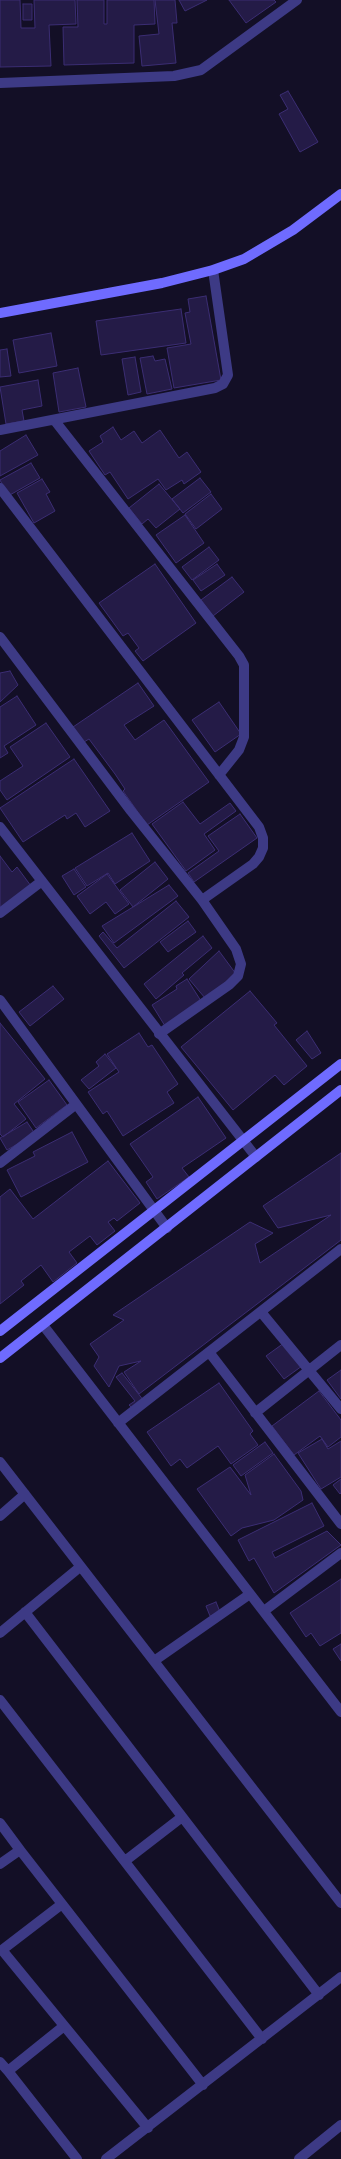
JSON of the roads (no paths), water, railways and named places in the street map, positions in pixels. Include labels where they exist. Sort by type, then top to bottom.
[{"type":"street","points":[[0,83],[174,76],[201,70],[291,1]]},
{"type":"street","points":[[0,313],[162,283],[213,270],[244,259],[293,230],[341,194]]},
{"type":"street","points":[[0,430],[55,421],[215,388],[223,384],[228,375],[213,270]]},
{"type":"street","points":[[55,421],[239,656],[244,665],[244,737],[239,750],[218,775]]},
{"type":"street","points":[[0,488],[259,827],[263,848],[253,864],[202,900]]},
{"type":"street","points":[[0,637],[131,811],[202,900],[236,949],[241,964],[238,976],[229,985],[159,1034]]},
{"type":"street","points":[[0,827],[159,1034],[256,1157]]},
{"type":"street","points":[[0,913],[42,881]]},
{"type":"street","points":[[0,1000],[75,1105],[167,1228]]},
{"type":"street","points":[[0,1331],[341,1064]]},
{"type":"street","points":[[0,1358],[341,1090]]},
{"type":"street","points":[[0,1163],[75,1105]]},
{"type":"street","points":[[118,1423],[341,1249]]},
{"type":"street","points":[[261,1312],[310,1369],[341,1409]]},
{"type":"street","points":[[43,1325],[341,1712]]},
{"type":"street","points":[[255,1412],[341,1345]]},
{"type":"street","points":[[209,1352],[341,1524]]},
{"type":"street","points":[[0,1462],[341,1903]]},
{"type":"street","points":[[0,1516],[25,1494]]},
{"type":"street","points":[[264,1611],[341,1553]]},
{"type":"street","points":[[0,1633],[80,1567]]},
{"type":"street","points":[[154,1662],[250,1594]]},
{"type":"street","points":[[25,1612],[319,1995]]},
{"type":"street","points":[[0,1700],[262,2039]]},
{"type":"street","points":[[125,1861],[182,1817]]},
{"type":"street","points":[[0,1823],[203,2085]]},
{"type":"street","points":[[0,1864],[20,1850]]},
{"type":"street","points":[[62,1904],[2,1950],[148,2128]]},
{"type":"street","points":[[106,2159],[148,2128],[341,1977]]},
{"type":"street","points":[[8,2071],[64,2026]]},
{"type":"street","points":[[0,2062],[77,2159]]},
{"type":"street","points":[[298,2159],[341,2125]]}]
